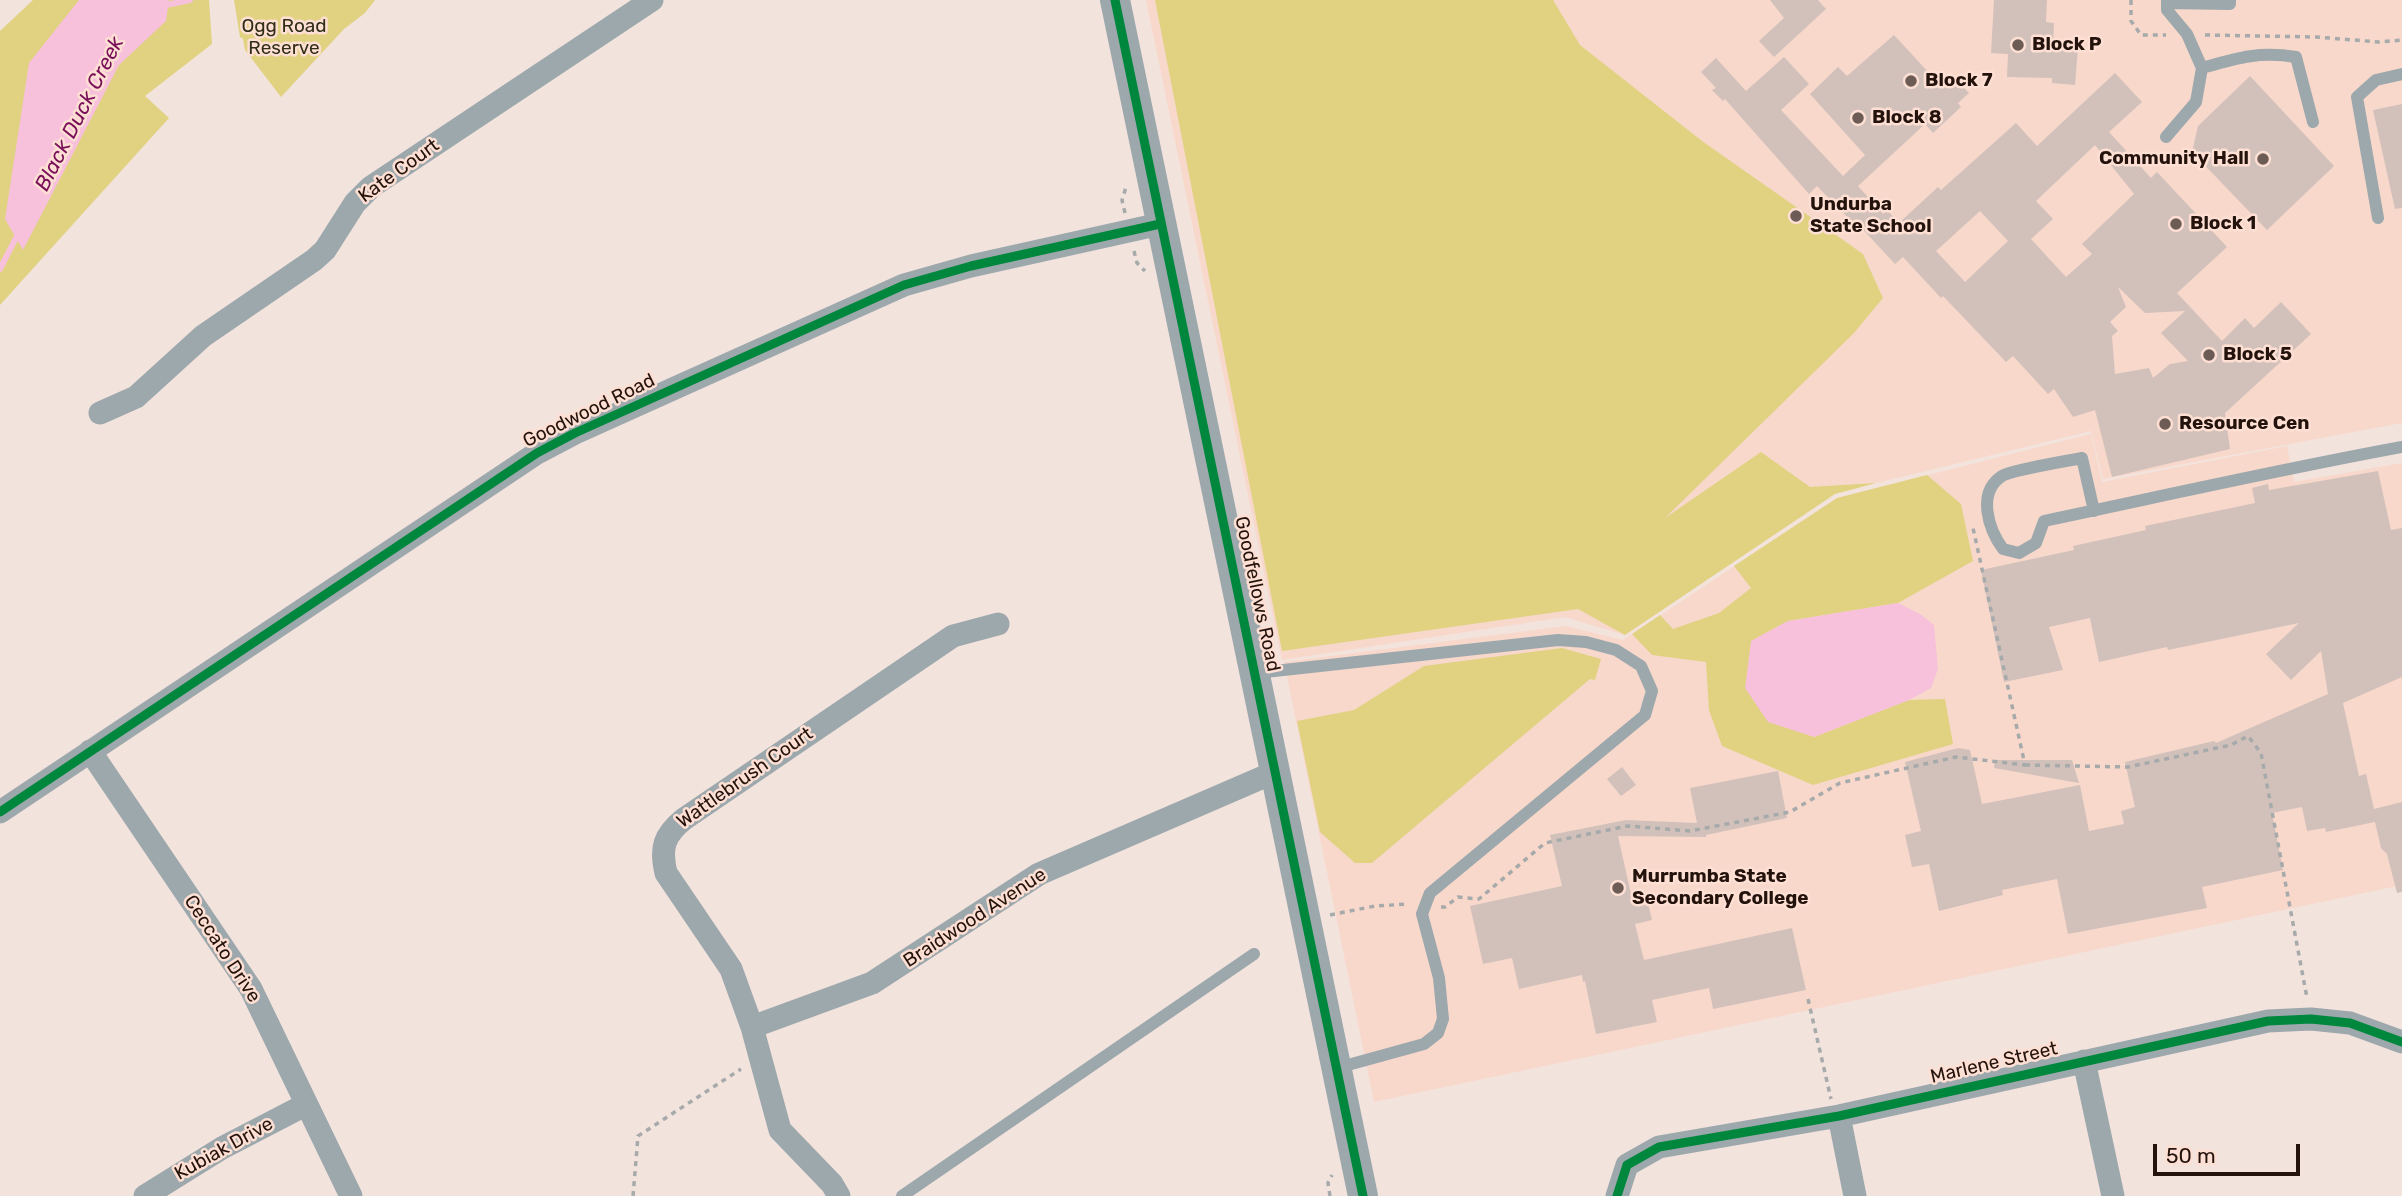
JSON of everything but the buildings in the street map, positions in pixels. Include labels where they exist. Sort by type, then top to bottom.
[{"type":"street","name":"Kate Court","points":[[100,413],[136,397],[203,336],[314,260],[325,250],[355,203],[371,187],[652,0]]},
{"type":"street","name":"Goodfellows Road","points":[[1115,0],[1363,1196]]},
{"type":"street","name":"Goodwood Road","points":[[0,812],[537,453],[575,433],[904,285],[971,265],[1160,224]]},
{"type":"street","name":"Wattlebrush Court","points":[[839,1196],[832,1184],[780,1130],[752,1027],[725,958],[666,873],[662,857],[664,840],[672,828],[684,819],[953,636],[998,624]]},
{"type":"street","name":"Ceccato Drive","points":[[90,751],[251,989],[351,1196]]},
{"type":"street","name":"Braidwood Avenue","points":[[752,1027],[872,983],[1039,874],[1275,772]]},
{"type":"street","name":"Marlene Street","points":[[1617,1196],[1627,1166],[1659,1147],[1839,1116],[2268,1021],[2311,1019],[2350,1023],[2402,1042]]},
{"type":"street","points":[[2084,1061],[2113,1196]]},
{"type":"street","name":"Kubiak Drive","points":[[145,1196],[222,1148],[305,1105]]},
{"type":"street","points":[[1839,1116],[1855,1196]]},
{"type":"lane","points":[[2166,137],[2196,102],[2202,68],[2187,34],[2167,10],[2167,2],[2230,4],[2230,0]]},
{"type":"lane","points":[[2202,68],[2271,53],[2296,57],[2314,122]]},
{"type":"lane","points":[[2378,218],[2357,97],[2376,80],[2402,74]]},
{"type":"lane","points":[[2094,511],[2082,458],[2002,476],[1991,489],[1987,502],[1993,535],[2003,549],[2019,553],[2036,543],[2044,521],[2094,511],[2299,466],[2402,447]]},
{"type":"lane","points":[[1255,673],[1558,640],[1587,642],[1616,650],[1641,666],[1652,691],[1646,715],[1430,893],[1422,914],[1442,1005],[1443,1019],[1438,1034],[1424,1044],[1338,1068]]},
{"type":"lane","points":[[902,1196],[1254,954]]},
{"type":"path","points":[[2131,0],[2131,21],[2141,35],[2316,37],[2379,43],[2402,40]]},
{"type":"path","points":[[1988,519],[1972,525],[2025,765]]},
{"type":"path","points":[[1329,915],[1375,906],[1424,903],[1445,907],[1458,897],[1479,899],[1545,843],[1628,826],[1690,831],[1790,812],[1840,783],[1956,757],[2025,765],[2128,767],[2231,745],[2248,736],[2261,753],[2311,1019]]},
{"type":"path","points":[[1808,999],[1830,1096],[1839,1116]]},
{"type":"path","points":[[633,1196],[638,1136],[760,1056]]},
{"type":"shaded area","name":"Undurba State School","points":[[1146,0],[2402,0],[2402,423],[2103,479],[2091,431],[1835,493],[1625,635],[1565,617],[1282,660]]},
{"type":"shaded area","name":"Murrumba State Secondary College","points":[[2091,434],[2102,482],[2287,446],[2294,482],[2402,463],[2402,885],[1374,1102],[1284,662],[1566,626],[1623,640],[1837,498]]},
{"type":"green space","points":[[33,0],[209,0],[212,44],[145,96],[169,118],[0,305],[0,31]]},
{"type":"green space","name":"Ogg Road Reserve","points":[[234,0],[375,0],[281,97],[245,50]]},
{"type":"green space","points":[[1155,0],[1553,0],[1580,45],[1702,141],[1863,254],[1883,298],[1854,333],[1665,518],[1761,452],[1810,487],[1876,483],[1835,494],[1625,635],[1578,609],[1282,651]]},
{"type":"green space","points":[[1927,475],[1961,504],[1973,561],[1898,603],[1788,621],[1751,641],[1814,737],[1909,700],[1945,699],[1953,744],[1813,785],[1722,746],[1709,710],[1706,662],[1652,655],[1632,634],[1660,615],[1673,629],[1719,613],[1751,588],[1734,566],[1837,498]]},
{"type":"green space","points":[[1562,648],[1601,659],[1595,680],[1590,679],[1372,863],[1355,863],[1320,832],[1297,721],[1354,710],[1424,666]]},
{"type":"water","points":[[79,0],[169,0],[166,21],[119,65],[23,250],[5,219],[29,63]]},
{"type":"water","points":[[1898,603],[1934,625],[1938,669],[1931,688],[1909,700],[1814,737],[1768,722],[1745,688],[1751,641],[1788,621]]},
{"type":"waterway","name":"Black Duck Creek","points":[[161,6],[190,0]]},
{"type":"waterway","name":"Black Duck Creek","points":[[0,269],[19,232]]},
{"type":"cycle path","points":[[1115,0],[1363,1196]]},
{"type":"cycle path","points":[[0,812],[537,453],[575,433],[904,285],[971,266],[1160,224]]},
{"type":"cycle path","points":[[1617,1196],[1627,1165],[1659,1147],[1839,1116],[2268,1021],[2311,1019],[2350,1023],[2402,1042]]},
{"type":"place","name":"Block P","points":[[2018,45]]},
{"type":"place","name":"Block 7","points":[[1911,81]]},
{"type":"place","name":"Block 8","points":[[1858,118]]},
{"type":"place","name":"Community Hall","points":[[2263,159]]},
{"type":"place","name":"Undurba State School","points":[[1796,216]]},
{"type":"place","name":"Block 1","points":[[2176,224]]},
{"type":"place","name":"Block 5","points":[[2209,355]]},
{"type":"place","name":"Resource Cen","points":[[2165,424]]},
{"type":"place","name":"Murrumba State Secondary College","points":[[1618,888]]}]
